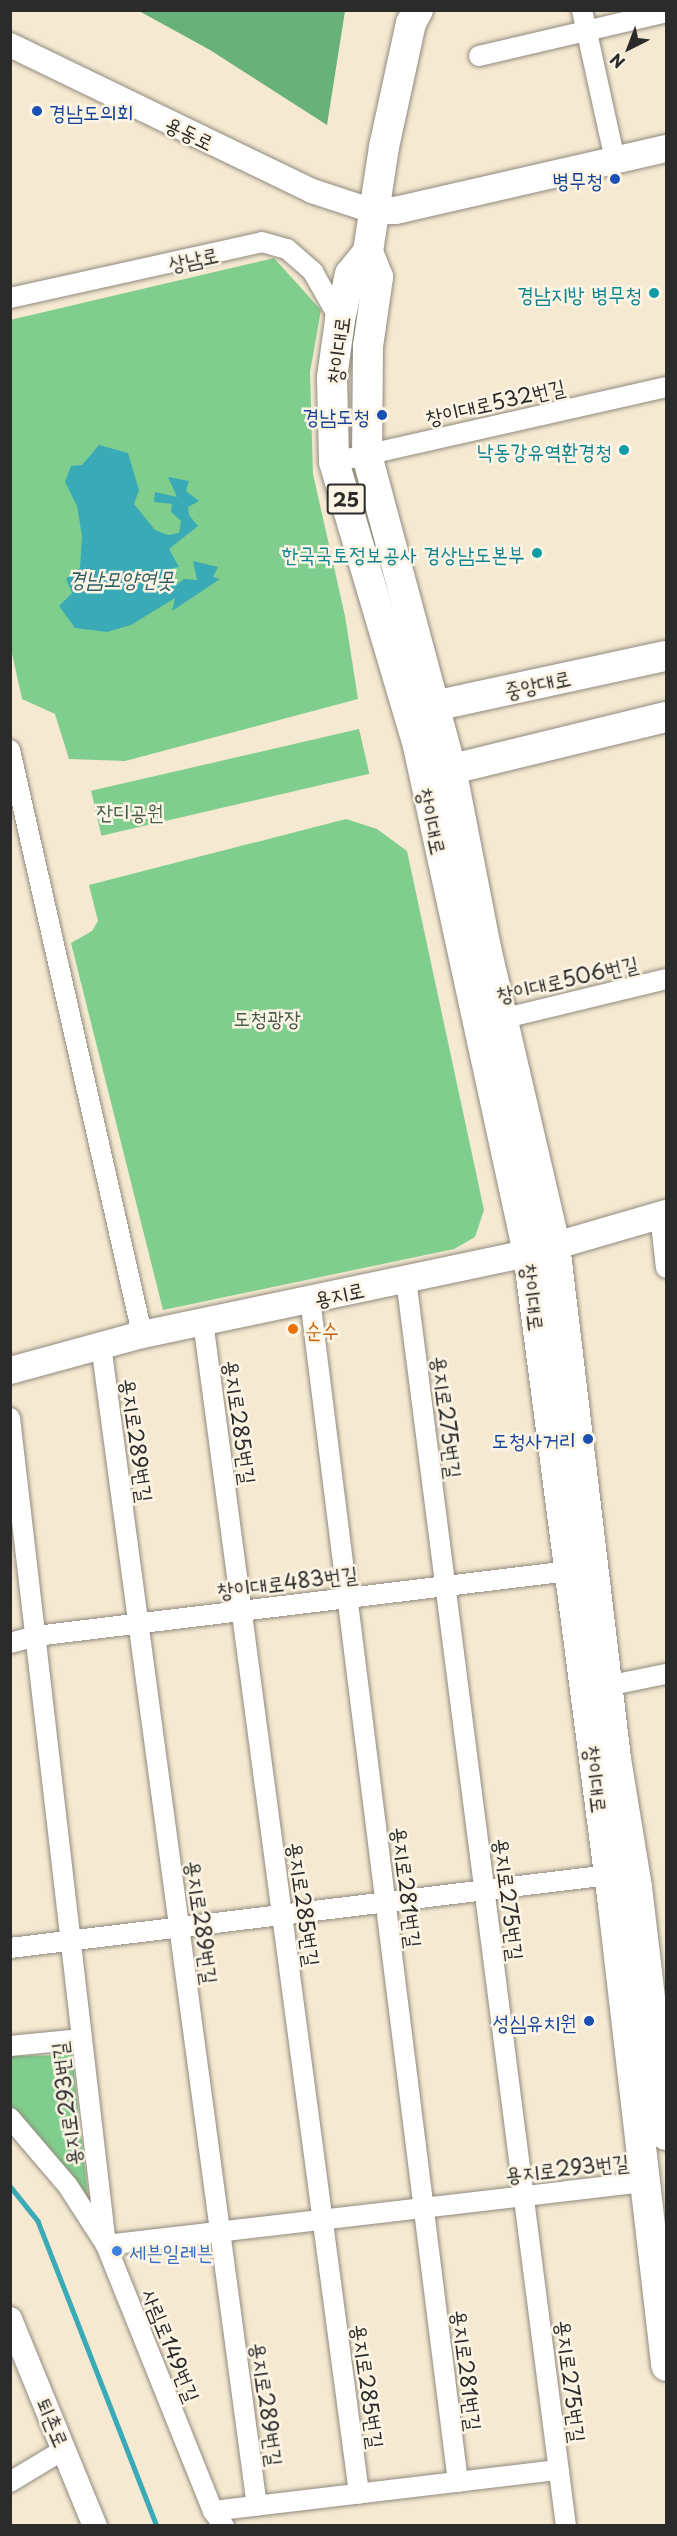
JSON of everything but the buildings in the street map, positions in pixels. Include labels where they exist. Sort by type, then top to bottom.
[{"type":"main road","name":"창이대로","points":[[412,15],[373,211],[368,252],[378,277],[367,357],[367,455],[542,1249],[596,1688],[666,2135]]},
{"type":"main road","points":[[373,211],[395,210],[666,148]]},
{"type":"main road","name":"창이대로","points":[[368,252],[350,274],[340,320],[332,378],[334,462],[421,706],[418,746],[437,773]]},
{"type":"main road","name":"중앙대로","points":[[421,706],[666,656]]},
{"type":"main road","points":[[437,773],[666,717]]},
{"type":"main road","name":"용지로","points":[[10,1370],[142,1334],[542,1249],[663,1214]]},
{"type":"main road","name":"창이대로","points":[[542,1249],[569,1571],[596,1688],[609,1875],[645,2182],[658,2221],[666,2366]]},
{"type":"street","points":[[582,10],[615,160]]},
{"type":"street","points":[[479,56],[666,12]]},
{"type":"street","name":"용동로","points":[[10,45],[312,191],[373,211]]},
{"type":"street","name":"상남로","points":[[10,298],[262,242],[287,249],[313,272],[340,320]]},
{"type":"street","name":"창이대로532번길","points":[[334,462],[666,387]]},
{"type":"street","points":[[10,750],[142,1334]]},
{"type":"street","name":"창이대로506번길","points":[[491,1021],[666,979]]},
{"type":"street","points":[[663,1214],[666,1268]]},
{"type":"street","name":"용지로275번길","points":[[406,1279],[566,2526]]},
{"type":"street","name":"용지로281번길","points":[[310,1299],[458,2482]]},
{"type":"street","name":"용지로285번길","points":[[203,1321],[358,2494]]},
{"type":"street","name":"용지로289번길","points":[[101,1345],[257,2506]]},
{"type":"street","name":"용지로293번길","points":[[10,1418],[106,2245],[645,2182]]},
{"type":"street","name":"창이대로483번길","points":[[10,1643],[36,1636],[569,1571]]},
{"type":"street","points":[[596,1688],[666,1674]]},
{"type":"street","points":[[10,1948],[609,1875]]},
{"type":"street","points":[[10,2046],[82,2039]]},
{"type":"street","name":"사림로149번길","points":[[10,2118],[68,2186],[106,2245],[219,2518],[257,2506],[559,2470]]},
{"type":"street","name":"퇴촌로","points":[[10,2319],[95,2526]]},
{"type":"street","points":[[10,2482],[65,2449]]},
{"type":"green space","points":[[139,11],[345,11],[327,125],[210,50]]},
{"type":"green space","points":[[274,258],[321,310],[310,372],[313,474],[345,616],[358,699],[125,761],[69,759],[55,714],[22,699],[11,649],[10,320]]},
{"type":"green space","name":"잔디공원","points":[[359,729],[369,774],[101,836],[91,791]]},
{"type":"green space","name":"도청광장","points":[[346,819],[377,829],[407,851],[484,1210],[475,1237],[454,1249],[163,1310],[71,943],[92,931],[98,921],[89,885]]},
{"type":"green space","points":[[72,2055],[89,2205],[11,2111],[11,2056]]},
{"type":"water","name":"경남모양연못","points":[[99,445],[128,453],[139,490],[134,504],[155,530],[168,535],[179,533],[181,521],[171,512],[172,504],[154,502],[155,492],[177,497],[168,477],[189,481],[186,491],[199,501],[188,507],[189,515],[198,526],[169,549],[179,567],[163,570],[165,581],[176,585],[184,579],[197,580],[193,561],[218,567],[213,577],[220,579],[172,611],[175,598],[131,625],[107,632],[75,628],[59,606],[72,593],[66,579],[80,568],[82,536],[77,506],[65,482],[71,466],[82,465]]},
{"type":"waterway","points":[[10,2186],[38,2221],[157,2526]]},
{"type":"place","name":"경남도의회","points":[[37,111]]},
{"type":"place","name":"병무청","points":[[615,179]]},
{"type":"place","name":"경남지방 병무청","points":[[654,293]]},
{"type":"place","name":"경남도청","points":[[382,415]]},
{"type":"place","name":"낙동강유역환경청","points":[[624,450]]},
{"type":"place","name":"한국국토정보공사 경상남도본부","points":[[537,553]]},
{"type":"place","name":"순수","points":[[293,1329]]},
{"type":"place","name":"도청사거리","points":[[588,1439]]},
{"type":"place","name":"성심유치원","points":[[589,2021]]},
{"type":"place","name":"세븐일레븐","points":[[117,2251]]}]
